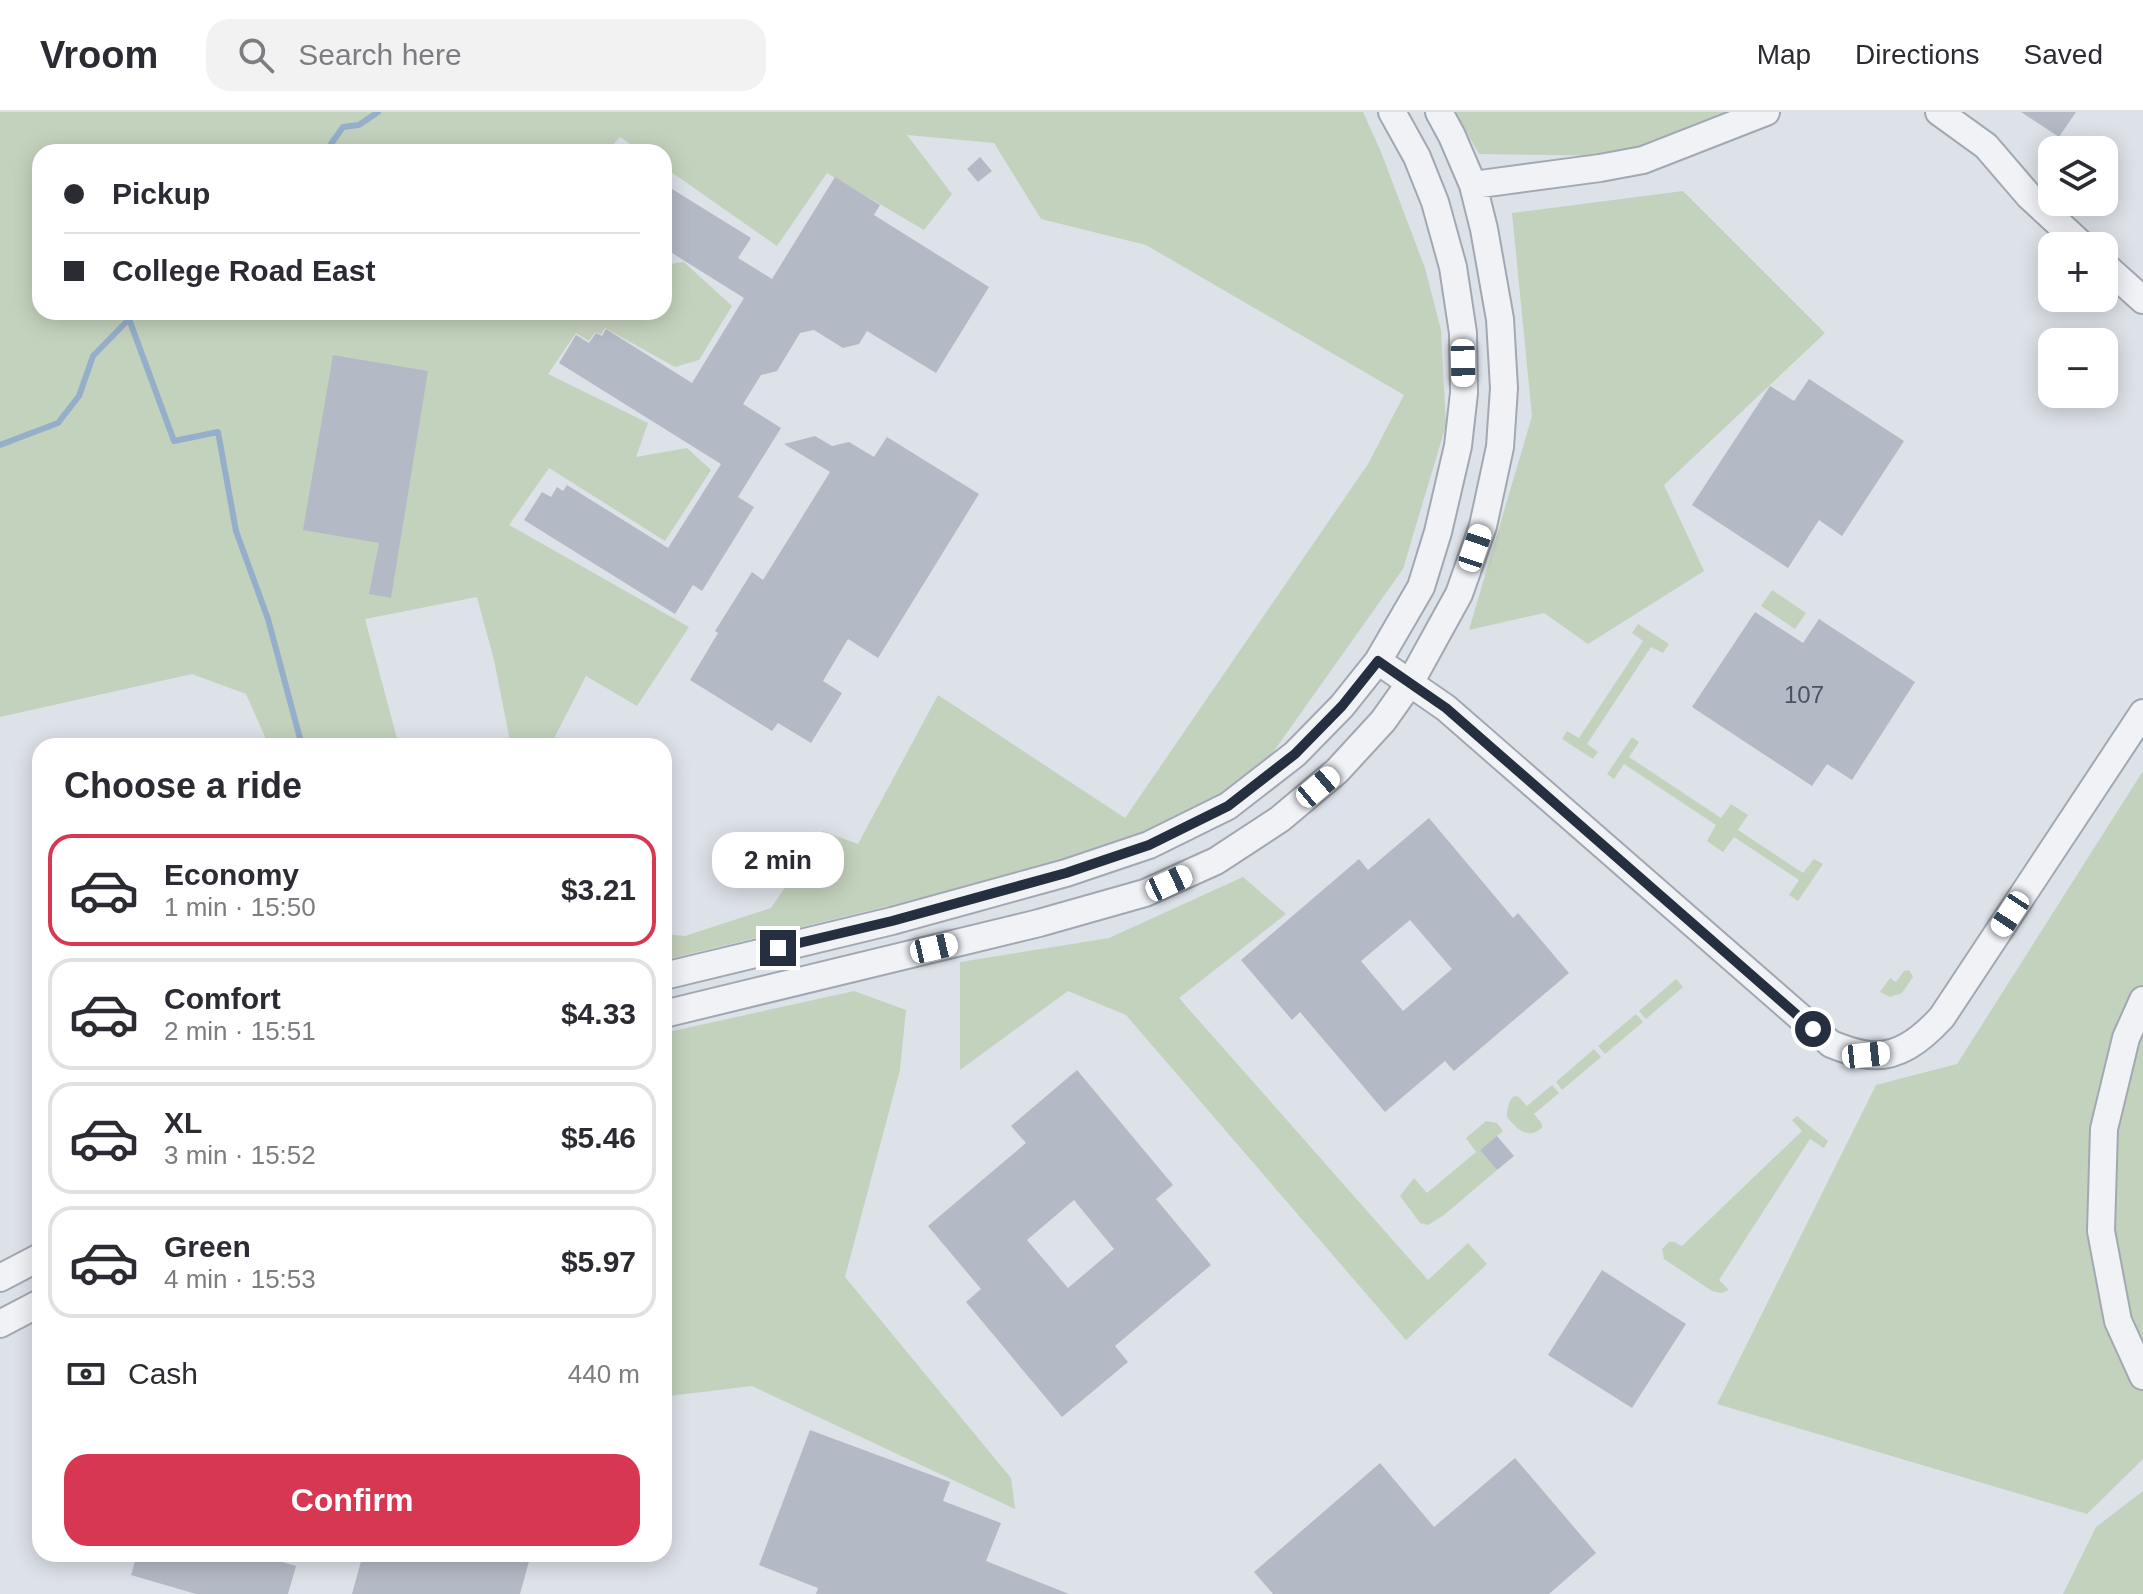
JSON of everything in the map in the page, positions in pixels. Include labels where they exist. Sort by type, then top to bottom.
[{"type":"street","points":[[672,974],[892,921],[1066,873],[1149,845],[1228,806],[1295,754],[1342,706],[1378,661],[1421,587],[1438,532],[1458,446],[1464,393],[1463,333],[1453,267],[1435,202],[1417,157],[1392,112]]},
{"type":"street","points":[[672,1012],[1039,923],[1145,893],[1216,861],[1280,819],[1337,771],[1383,721],[1410,683],[1459,594],[1483,526],[1500,447],[1504,388],[1500,319],[1484,229],[1473,185],[1439,112]]},
{"type":"street","points":[[1473,185],[1643,160],[1766,112]]},
{"type":"street","points":[[1939,112],[1986,146],[2029,196],[2068,232]]},
{"type":"street","points":[[2118,278],[2143,300]]},
{"type":"street","points":[[1378,661],[1446,708],[1831,1044],[1866,1055],[1895,1052],[1922,1038],[1942,1017],[2143,713]]},
{"type":"street","points":[[2143,1000],[2126,1038],[2104,1129],[2101,1231],[2118,1321],[2143,1376]]},
{"type":"street","points":[[0,1278],[32,1261]]},
{"type":"street","points":[[0,1324],[32,1307]]},
{"type":"green space","points":[[0,112],[1363,112],[1425,268],[1441,330],[1446,425],[1403,569],[1252,782],[1145,836],[926,897],[672,958],[672,935],[685,936],[771,908],[823,831],[858,844],[938,695],[1125,818],[1368,464],[1404,395],[1146,245],[1041,219],[994,143],[907,135],[952,194],[924,230],[827,173],[777,246],[672,173],[672,144],[630,144],[620,137],[613,144],[32,144],[32,320],[672,320],[672,264],[684,262],[732,306],[699,360],[675,367],[605,328],[601,334],[595,332],[589,341],[576,333],[548,374],[648,423],[636,457],[687,448],[711,470],[665,541],[549,468],[509,525],[689,627],[637,706],[586,676],[554,738],[509,738],[494,660],[477,597],[365,619],[397,738],[265,738],[246,694],[192,674],[0,717]]},
{"type":"green space","points":[[1455,112],[1738,112],[1622,156],[1479,154]]},
{"type":"green space","points":[[1683,191],[1825,333],[1664,485],[1704,571],[1588,644],[1544,613],[1469,630],[1532,416],[1512,213]]},
{"type":"green space","points":[[1772,590],[1806,613],[1795,629],[1761,606]]},
{"type":"green space","points":[[1638,624],[1669,644],[1663,653],[1651,647],[1587,744],[1598,752],[1593,759],[1562,739],[1567,731],[1579,738],[1643,641],[1632,633]]},
{"type":"green space","points":[[1632,737],[1639,742],[1629,757],[1721,818],[1731,804],[1748,815],[1738,830],[1803,873],[1814,859],[1823,864],[1798,901],[1789,895],[1799,880],[1734,837],[1723,852],[1707,841],[1716,825],[1624,764],[1614,779],[1607,774]]},
{"type":"green space","points":[[2143,771],[2143,1459],[2087,1514],[1717,1404],[1876,1085],[1957,1064]]},
{"type":"green space","points":[[1243,877],[1286,914],[1179,998],[1428,1280],[1468,1243],[1487,1264],[1406,1340],[1126,1015],[1068,991],[960,1070],[960,962],[1109,938]]},
{"type":"green space","points":[[1909,970],[1913,977],[1902,993],[1890,997],[1880,992],[1890,978],[1896,982],[1904,971]]},
{"type":"green space","points":[[1676,979],[1683,987],[1646,1019],[1639,1011]]},
{"type":"green space","points":[[854,991],[906,1010],[900,1070],[845,1277],[1011,1478],[1015,1509],[752,1386],[672,1396],[672,1031]]},
{"type":"green space","points":[[1636,1014],[1643,1022],[1605,1054],[1598,1046]]},
{"type":"green space","points":[[1594,1049],[1601,1057],[1562,1090],[1556,1082]]},
{"type":"green space","points":[[1552,1085],[1559,1093],[1534,1114],[1542,1128],[1527,1133],[1507,1117],[1508,1106],[1514,1096],[1527,1106]]},
{"type":"green space","points":[[1797,1116],[1828,1141],[1824,1148],[1810,1139],[1719,1280],[1729,1290],[1721,1293],[1712,1291],[1664,1259],[1662,1249],[1669,1242],[1682,1246],[1802,1131],[1792,1120]]},
{"type":"green space","points":[[1486,1121],[1497,1123],[1503,1131],[1480,1150],[1497,1170],[1444,1215],[1428,1225],[1420,1223],[1400,1196],[1414,1178],[1427,1193],[1476,1152],[1466,1138]]},
{"type":"green space","points":[[2143,1491],[2143,1594],[2063,1594],[2096,1527]]},
{"type":"building","points":[[2021,112],[2076,112],[2057,136]]},
{"type":"building","points":[[980,157],[992,171],[978,182],[967,169]]},
{"type":"building","points":[[835,177],[880,205],[874,215],[989,287],[936,373],[867,331],[859,344],[843,348],[814,330],[800,333],[777,371],[761,375],[743,404],[781,428],[738,497],[754,507],[702,591],[693,585],[675,614],[524,520],[542,492],[551,497],[557,487],[563,491],[567,485],[668,548],[721,464],[559,363],[576,335],[589,343],[596,333],[602,336],[606,329],[692,383],[744,298],[672,253],[672,189],[751,238],[738,258],[772,279]]},
{"type":"building","points":[[333,355],[428,371],[391,598],[369,594],[379,543],[303,530]]},
{"type":"building","points":[[1809,379],[1904,441],[1842,536],[1819,520],[1788,568],[1692,505],[1770,386],[1794,401]]},
{"type":"building","points":[[815,436],[832,446],[849,442],[874,457],[887,437],[979,494],[878,658],[848,639],[823,681],[842,693],[811,743],[778,723],[772,731],[690,680],[718,633],[715,631],[752,572],[763,580],[830,472],[784,444]]},
{"type":"building","points":[[1755,612],[1803,643],[1819,619],[1915,682],[1852,780],[1827,764],[1812,786],[1692,707]]},
{"type":"building","points":[[1429,818],[1513,918],[1518,913],[1569,973],[1454,1071],[1445,1061],[1385,1112],[1300,1012],[1292,1020],[1241,960],[1359,859],[1368,870]],"holes":[[[1410,920],[1452,969],[1403,1011],[1361,961]]]},
{"type":"building","points":[[1077,1070],[1173,1185],[1156,1199],[1211,1265],[1115,1346],[1128,1362],[1062,1417],[966,1302],[981,1289],[928,1226],[1026,1143],[1011,1126]],"holes":[[[1074,1200],[1114,1249],[1068,1288],[1027,1240]]]},
{"type":"building","points":[[1497,1136],[1514,1156],[1497,1170],[1480,1150]]},
{"type":"building","points":[[1602,1270],[1686,1324],[1632,1408],[1548,1355]]},
{"type":"building","points":[[810,1430],[950,1482],[943,1501],[1001,1523],[986,1561],[1069,1594],[816,1594],[818,1588],[759,1565]]},
{"type":"building","points":[[1515,1458],[1596,1553],[1549,1594],[1273,1594],[1254,1572],[1380,1463],[1434,1527]]},
{"type":"building","points":[[135,1562],[282,1562],[296,1566],[288,1594],[196,1594],[131,1575]]},
{"type":"building","points":[[361,1562],[529,1562],[520,1594],[352,1594]]},
{"type":"waterway","points":[[331,144],[343,127],[359,125],[378,112]]},
{"type":"waterway","points":[[0,445],[58,423],[79,396],[93,356],[128,320]]},
{"type":"waterway","points":[[129,320],[174,441],[218,432],[236,531],[268,619],[300,738]]},
{"type":"route","points":[[778,948],[892,921],[1066,873],[1149,845],[1228,806],[1295,754],[1342,706],[1378,661],[1446,708],[1813,1029]]}]
